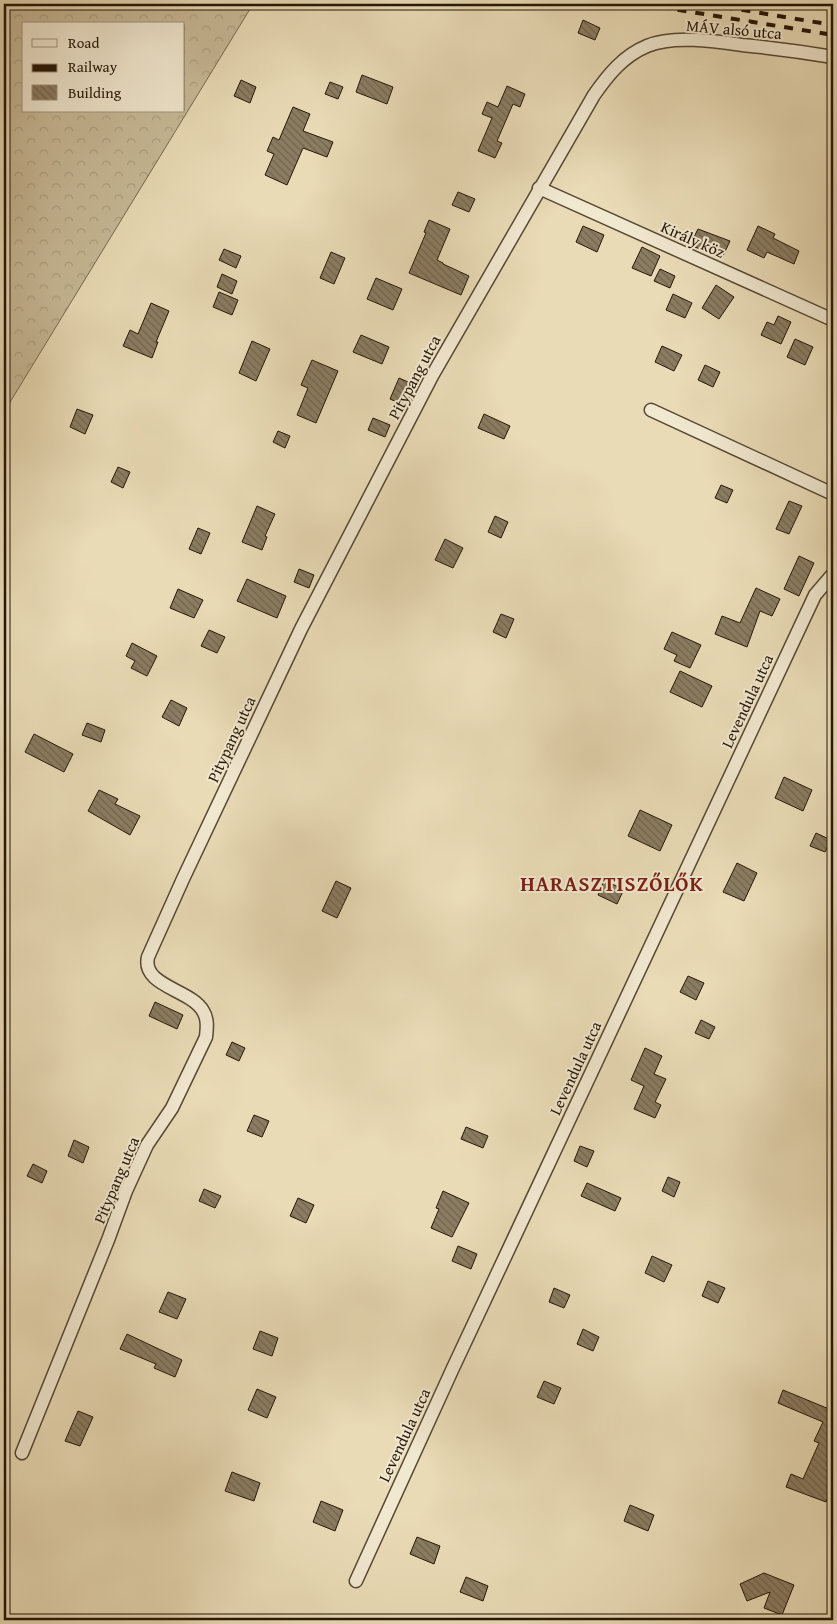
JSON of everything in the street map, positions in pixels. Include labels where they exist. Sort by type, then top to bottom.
[{"type":"street","name":"MÁV alsó utca","points":[[634,53],[647,46],[684,40],[793,50],[833,57]]},
{"type":"street","name":"Pitypang utca","points":[[22,1453],[108,1240],[126,1190],[147,1145],[172,1108],[206,1037],[208,1027],[206,1017],[199,1004],[152,975],[148,970],[148,957],[301,629],[432,376],[594,95],[608,75],[621,62],[634,53]]},
{"type":"street","name":"Király köz","points":[[540,188],[833,320]]},
{"type":"street","points":[[651,410],[833,494]]},
{"type":"street","name":"Levendula utca","points":[[356,1581],[453,1368],[815,595],[833,574]]},
{"type":"green space","points":[[4,4],[253,4],[4,412]]},
{"type":"building","points":[[583,20],[600,28],[595,40],[578,33]]},
{"type":"building","points":[[362,75],[393,87],[387,104],[356,92]]},
{"type":"building","points":[[241,80],[256,87],[250,103],[234,96]]},
{"type":"building","points":[[330,82],[343,87],[338,99],[325,94]]},
{"type":"building","points":[[507,86],[525,94],[520,107],[513,104],[497,141],[502,143],[495,158],[478,151],[492,118],[482,114],[487,102],[498,107]]},
{"type":"building","points":[[293,107],[310,114],[303,131],[333,142],[327,157],[303,148],[287,185],[265,175],[274,154],[267,151],[273,137],[279,140]]},
{"type":"building","points":[[458,192],[475,199],[469,212],[452,205]]},
{"type":"building","points":[[429,220],[450,229],[437,260],[469,276],[461,295],[409,273],[426,233],[424,232]]},
{"type":"building","points":[[583,226],[604,235],[597,252],[576,242]]},
{"type":"building","points":[[758,226],[775,234],[773,238],[799,251],[794,264],[767,252],[764,258],[747,250]]},
{"type":"building","points":[[698,229],[730,241],[722,258],[690,245]]},
{"type":"building","points":[[642,247],[660,256],[651,276],[632,268]]},
{"type":"building","points":[[224,249],[241,256],[236,268],[219,260]]},
{"type":"building","points":[[331,252],[345,258],[334,284],[320,278]]},
{"type":"building","points":[[660,269],[675,276],[670,288],[654,281]]},
{"type":"building","points":[[222,274],[237,281],[232,294],[217,287]]},
{"type":"building","points":[[376,278],[402,289],[393,310],[367,299]]},
{"type":"building","points":[[716,285],[734,297],[719,319],[702,308]]},
{"type":"building","points":[[219,292],[238,300],[232,315],[213,307]]},
{"type":"building","points":[[673,294],[692,303],[685,318],[666,310]]},
{"type":"building","points":[[151,303],[169,311],[156,342],[158,342],[152,358],[123,346],[130,330],[138,334]]},
{"type":"building","points":[[778,316],[791,322],[781,344],[761,335],[767,322],[774,325]]},
{"type":"building","points":[[361,335],[389,347],[382,364],[353,352]]},
{"type":"building","points":[[795,339],[813,347],[805,365],[787,357]]},
{"type":"building","points":[[252,341],[270,349],[256,381],[239,373]]},
{"type":"building","points":[[662,346],[682,355],[674,371],[655,362]]},
{"type":"building","points":[[312,360],[338,371],[316,423],[297,415],[308,388],[301,385]]},
{"type":"building","points":[[705,365],[720,372],[713,387],[698,380]]},
{"type":"building","points":[[399,378],[415,385],[406,406],[390,399]]},
{"type":"building","points":[[77,409],[93,415],[85,434],[70,427]]},
{"type":"building","points":[[484,414],[510,426],[504,439],[478,428]]},
{"type":"building","points":[[373,418],[390,425],[385,437],[368,430]]},
{"type":"building","points":[[278,431],[290,436],[285,448],[273,442]]},
{"type":"building","points":[[118,467],[130,472],[123,488],[111,482]]},
{"type":"building","points":[[721,485],[733,490],[727,503],[715,498]]},
{"type":"building","points":[[789,501],[802,506],[789,534],[776,529]]},
{"type":"building","points":[[257,506],[275,514],[265,536],[267,537],[262,550],[242,542]]},
{"type":"building","points":[[495,516],[508,522],[501,538],[488,532]]},
{"type":"building","points":[[198,528],[210,533],[201,554],[189,549]]},
{"type":"building","points":[[445,539],[463,548],[453,568],[435,560]]},
{"type":"building","points":[[799,556],[814,563],[799,596],[784,589]]},
{"type":"building","points":[[299,569],[314,575],[309,588],[294,582]]},
{"type":"building","points":[[247,579],[286,596],[277,618],[237,601]]},
{"type":"building","points":[[756,588],[780,599],[772,616],[760,611],[747,647],[715,634],[722,616],[740,623]]},
{"type":"building","points":[[178,589],[203,600],[194,618],[170,608]]},
{"type":"building","points":[[501,614],[514,619],[506,638],[493,632]]},
{"type":"building","points":[[209,630],[225,637],[217,653],[201,646]]},
{"type":"building","points":[[672,632],[701,645],[690,668],[674,661],[677,655],[664,649]]},
{"type":"building","points":[[132,643],[157,656],[147,676],[131,668],[135,661],[126,656]]},
{"type":"building","points":[[680,671],[712,686],[702,707],[670,692]]},
{"type":"building","points":[[171,700],[187,708],[179,726],[162,717]]},
{"type":"building","points":[[87,723],[105,730],[101,742],[82,735]]},
{"type":"building","points":[[34,734],[73,754],[64,772],[25,752]]},
{"type":"building","points":[[784,777],[812,790],[803,811],[775,798]]},
{"type":"building","points":[[99,790],[118,799],[115,804],[140,816],[130,835],[88,811]]},
{"type":"building","points":[[640,810],[672,825],[660,851],[628,836]]},
{"type":"building","points":[[816,833],[831,840],[825,852],[810,846]]},
{"type":"building","points":[[737,863],[757,873],[744,901],[723,892]]},
{"type":"building","points":[[336,881],[351,888],[337,918],[322,911]]},
{"type":"building","points":[[604,881],[624,889],[617,904],[598,895]]},
{"type":"building","points":[[688,976],[704,983],[696,1000],[680,992]]},
{"type":"building","points":[[155,1002],[183,1015],[177,1029],[149,1016]]},
{"type":"building","points":[[701,1020],[715,1027],[709,1039],[695,1033]]},
{"type":"building","points":[[232,1042],[245,1048],[239,1061],[226,1055]]},
{"type":"building","points":[[645,1048],[662,1056],[654,1074],[666,1079],[655,1102],[661,1105],[655,1118],[634,1109],[644,1086],[631,1080]]},
{"type":"building","points":[[254,1115],[269,1121],[262,1137],[247,1131]]},
{"type":"building","points":[[466,1127],[488,1136],[483,1148],[461,1139]]},
{"type":"building","points":[[74,1140],[89,1147],[83,1163],[68,1156]]},
{"type":"building","points":[[580,1146],[594,1151],[587,1167],[574,1161]]},
{"type":"building","points":[[33,1164],[47,1171],[42,1183],[27,1176]]},
{"type":"building","points":[[668,1177],[680,1182],[674,1197],[662,1191]]},
{"type":"building","points":[[587,1183],[621,1198],[615,1211],[581,1196]]},
{"type":"building","points":[[204,1189],[221,1196],[215,1208],[199,1201]]},
{"type":"building","points":[[443,1191],[469,1203],[452,1237],[431,1228],[439,1209],[436,1208]]},
{"type":"building","points":[[298,1198],[314,1205],[306,1223],[290,1216]]},
{"type":"building","points":[[458,1246],[477,1254],[471,1269],[452,1261]]},
{"type":"building","points":[[652,1256],[672,1265],[664,1282],[645,1273]]},
{"type":"building","points":[[708,1281],[725,1288],[718,1303],[702,1296]]},
{"type":"building","points":[[554,1288],[570,1295],[564,1308],[549,1302]]},
{"type":"building","points":[[168,1292],[186,1299],[177,1319],[159,1312]]},
{"type":"building","points":[[583,1329],[599,1337],[593,1351],[577,1344]]},
{"type":"building","points":[[260,1331],[278,1338],[272,1356],[253,1349]]},
{"type":"building","points":[[127,1334],[182,1360],[175,1377],[154,1368],[156,1364],[120,1349]]},
{"type":"building","points":[[544,1381],[561,1388],[554,1404],[537,1397]]},
{"type":"building","points":[[257,1389],[276,1397],[267,1418],[248,1410]]},
{"type":"building","points":[[783,1390],[829,1409],[833,1399],[833,1476],[827,1488],[831,1490],[826,1502],[786,1487],[791,1474],[803,1479],[819,1443],[814,1441],[823,1422],[778,1403]]},
{"type":"building","points":[[78,1411],[93,1417],[80,1446],[65,1441]]},
{"type":"building","points":[[232,1472],[260,1483],[254,1501],[225,1491]]},
{"type":"building","points":[[321,1501],[343,1510],[335,1531],[313,1522]]},
{"type":"building","points":[[630,1505],[654,1515],[648,1531],[624,1521]]},
{"type":"building","points":[[417,1537],[440,1546],[434,1564],[410,1554]]},
{"type":"building","points":[[764,1573],[794,1585],[782,1615],[764,1608],[770,1592],[747,1601],[740,1584]]},
{"type":"building","points":[[466,1577],[488,1586],[483,1601],[460,1592]]},
{"type":"railway","points":[[642,4],[833,35]]},
{"type":"railway","points":[[706,4],[833,25]]},
{"type":"district","name":"HARASZTISZŐLŐK","points":[[612,883]]}]
